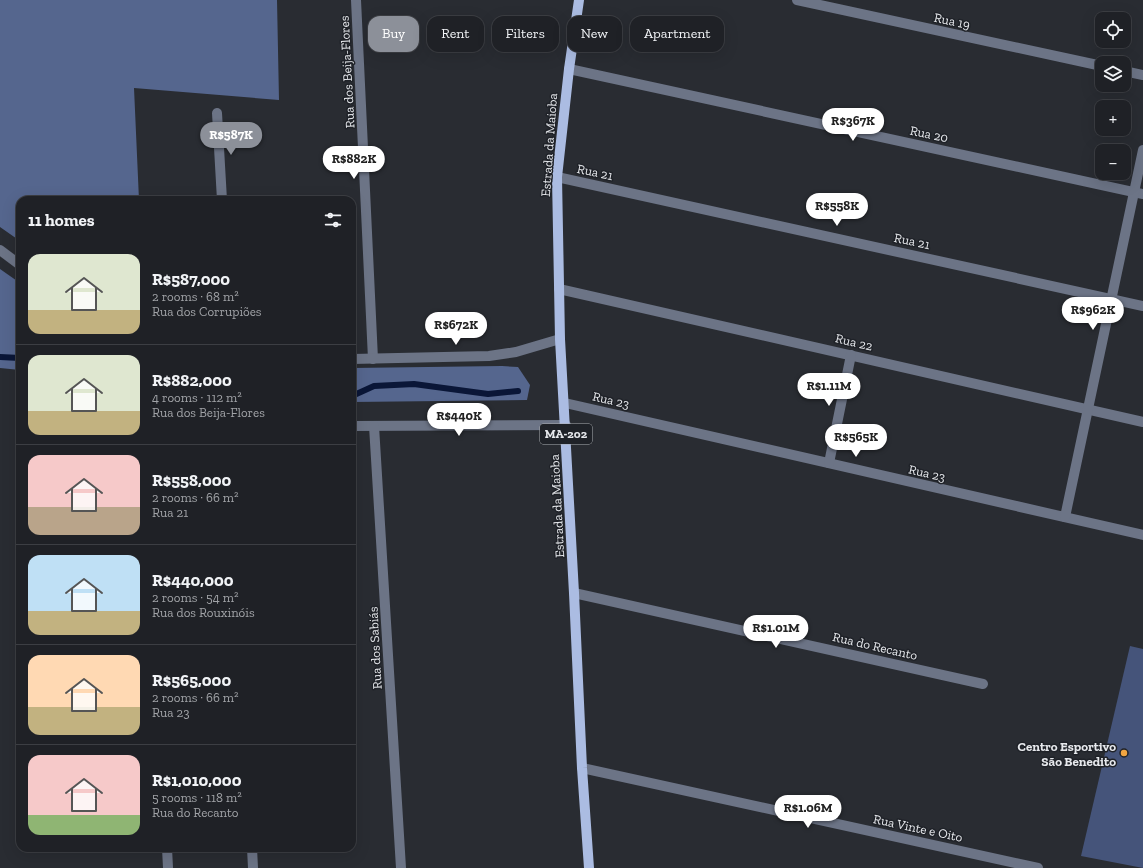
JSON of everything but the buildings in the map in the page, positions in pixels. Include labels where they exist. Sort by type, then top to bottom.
[{"type":"main road","name":"Estrada da Maioba","points":[[579,0],[568,69],[557,177],[560,339],[565,403],[582,768],[589,868]]},
{"type":"street","name":"Rua dos Beija-Flores","points":[[356,0],[373,359]]},
{"type":"street","name":"Rua 19","points":[[797,0],[1095,64]]},
{"type":"street","name":"Rua 20","points":[[568,69],[1138,193]]},
{"type":"street","points":[[1131,72],[1143,75]]},
{"type":"street","points":[[217,113],[222,196]]},
{"type":"street","points":[[1065,518],[1111,298],[1138,193],[1143,150]]},
{"type":"street","name":"Rua 21","points":[[557,177],[1143,306]]},
{"type":"street","points":[[0,250],[16,262]]},
{"type":"street","name":"Rua 22","points":[[559,290],[1143,422]]},
{"type":"street","points":[[356,359],[489,356],[516,352],[560,339]]},
{"type":"street","points":[[829,463],[851,355]]},
{"type":"street","name":"Rua 23","points":[[565,403],[1143,535]]},
{"type":"street","points":[[356,426],[566,425]]},
{"type":"street","name":"Rua dos Sabiás","points":[[374,426],[401,868]]},
{"type":"street","name":"Rua do Recanto","points":[[574,592],[983,684]]},
{"type":"street","name":"Rua Vinte e Oito","points":[[582,768],[1038,868]]},
{"type":"street","points":[[167,852],[168,868]]},
{"type":"street","points":[[252,852],[254,868]]},
{"type":"shaded area","points":[[0,0],[277,0],[279,100],[134,88],[139,196],[16,196],[16,238],[0,227]]},
{"type":"shaded area","points":[[0,269],[16,280],[16,370],[0,368]]},
{"type":"shaded area","points":[[518,367],[530,385],[527,400],[356,402],[356,368]]},
{"type":"shaded area","name":"Centro Esportivo São Benedito","points":[[1130,646],[1143,649],[1143,868],[1081,856]]},
{"type":"waterway","points":[[0,357],[16,358]]},
{"type":"waterway","points":[[356,394],[374,386],[414,384],[488,394],[518,391]]},
{"type":"place","name":"Centro Esportivo São Benedito","points":[[1124,753]]}]
